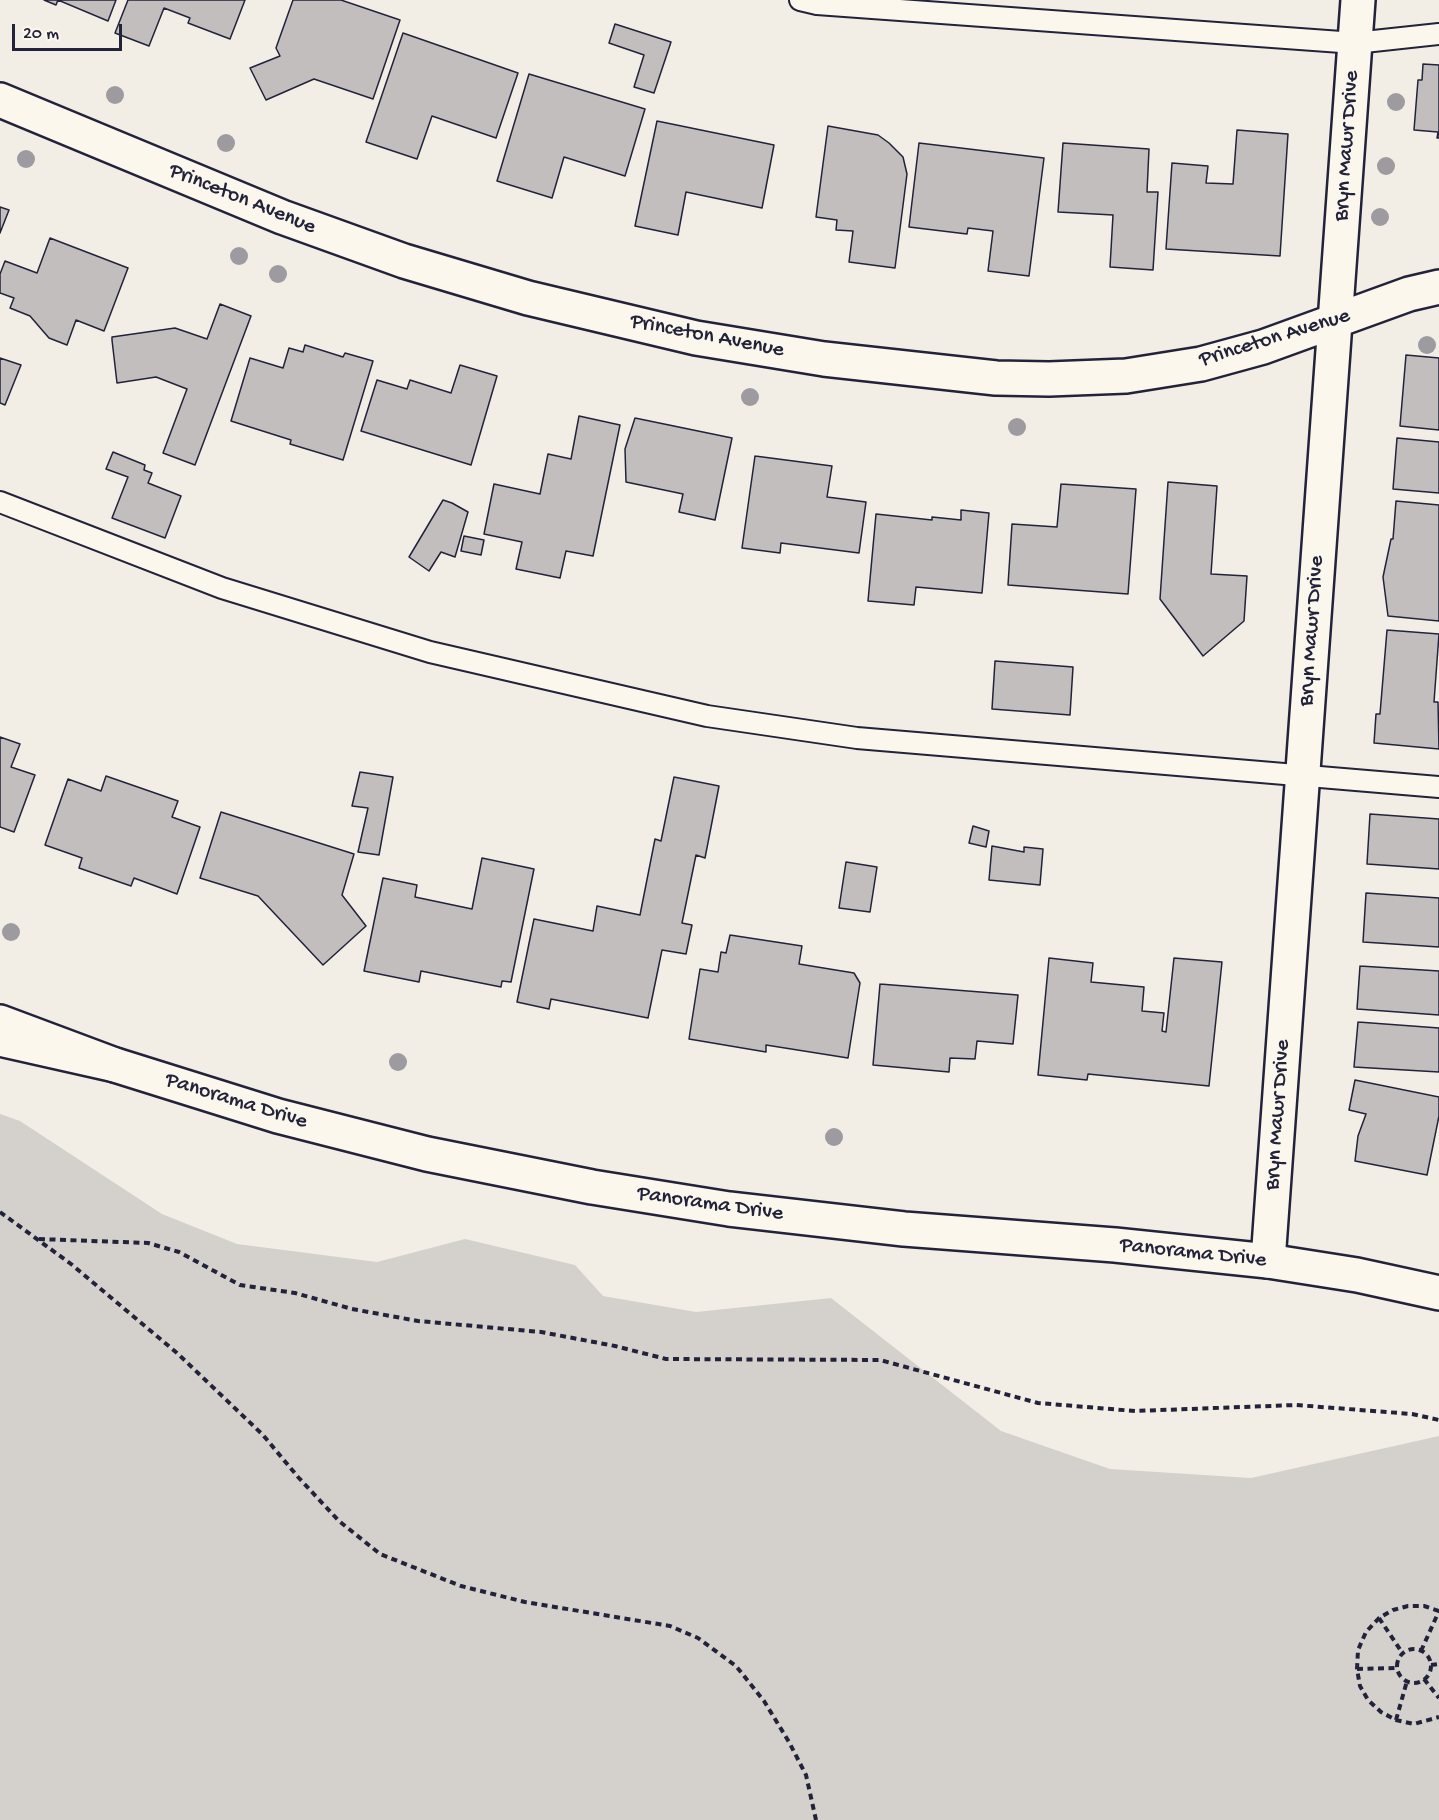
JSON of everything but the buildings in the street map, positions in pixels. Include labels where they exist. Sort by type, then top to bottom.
[{"type":"main road","name":"Bryn Mawr Drive","points":[[1268,1261],[1358,0]]},
{"type":"main road","name":"Princeton Avenue","points":[[0,100],[282,217],[404,261],[528,298],[685,335],[824,359],[996,378],[1049,380],[1126,376],[1201,364],[1263,347],[1409,294],[1439,287]]},
{"type":"main road","name":"Panorama Drive","points":[[0,1022],[115,1065],[289,1119],[427,1154],[592,1187],[729,1209],[904,1229],[1115,1245],[1268,1261],[1357,1275],[1439,1293]]},
{"type":"main road","points":[[0,1039],[115,1065]]},
{"type":"lane","points":[[800,0],[817,4],[1355,43],[1439,34]]},
{"type":"lane","points":[[0,502],[222,588],[430,652],[707,716],[857,738],[1439,787]]},
{"type":"path","points":[[0,1212],[39,1239],[177,1353],[263,1435],[339,1521],[380,1554],[461,1586],[525,1602],[670,1626],[698,1638],[736,1666],[764,1701],[789,1742],[806,1775],[816,1820]]},
{"type":"path","points":[[39,1239],[148,1243],[179,1252],[240,1285],[295,1293],[352,1309],[418,1321],[541,1332],[615,1346],[666,1359],[880,1360],[1038,1402],[1135,1411],[1296,1406],[1412,1414],[1439,1420]]},
{"type":"path","points":[[1421,1651],[1439,1611],[1424,1606],[1408,1606],[1393,1610],[1380,1618],[1366,1632],[1358,1650],[1357,1669],[1360,1686],[1368,1700],[1381,1712],[1396,1720],[1414,1724],[1439,1718]]},
{"type":"path","points":[[1380,1618],[1403,1654]]},
{"type":"path","points":[[1412,1649],[1421,1651],[1428,1657],[1431,1665],[1428,1676],[1416,1682],[1407,1681],[1398,1668],[1400,1657],[1412,1649]]},
{"type":"path","points":[[1431,1665],[1439,1664]]},
{"type":"path","points":[[1357,1669],[1398,1668]]},
{"type":"path","points":[[1424,1679],[1439,1698]]},
{"type":"path","points":[[1396,1720],[1407,1681]]},
{"type":"shaded area","points":[[0,1114],[20,1121],[162,1214],[237,1244],[377,1262],[465,1239],[575,1265],[603,1296],[696,1312],[831,1298],[1001,1431],[1110,1469],[1251,1478],[1439,1436],[1439,1820],[0,1820]]}]
